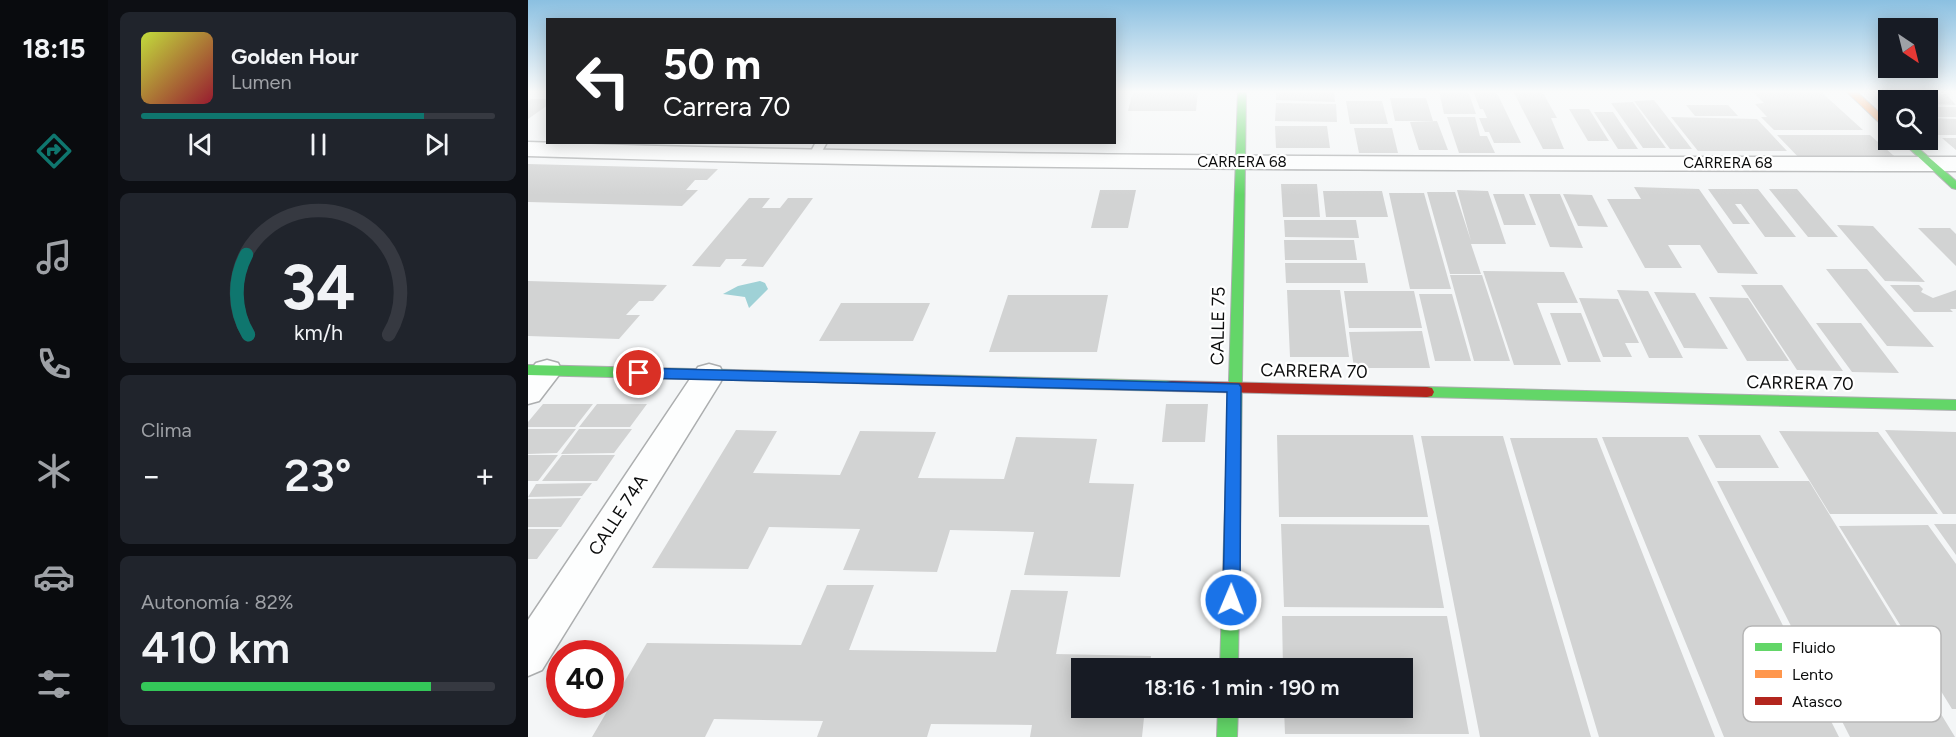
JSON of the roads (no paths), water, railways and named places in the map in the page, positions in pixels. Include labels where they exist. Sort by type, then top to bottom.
[{"type":"street","name":"CALLE 75","points":[[1229,658],[1241,125]]},
{"type":"street","name":"CARRERA 68","points":[[528,149],[818,150],[1240,163],[1956,164]]},
{"type":"street","points":[[1915,150],[1956,186]]},
{"type":"street","name":"CARRERA 70","points":[[534,378],[709,375],[1956,405]]},
{"type":"street","name":"CALLE 74A","points":[[528,656],[709,375]]},
{"type":"street","points":[[1227,737],[1228,718]]},
{"type":"water","points":[[760,281],[765,283],[768,289],[749,308],[745,297],[723,294],[738,286]]}]
